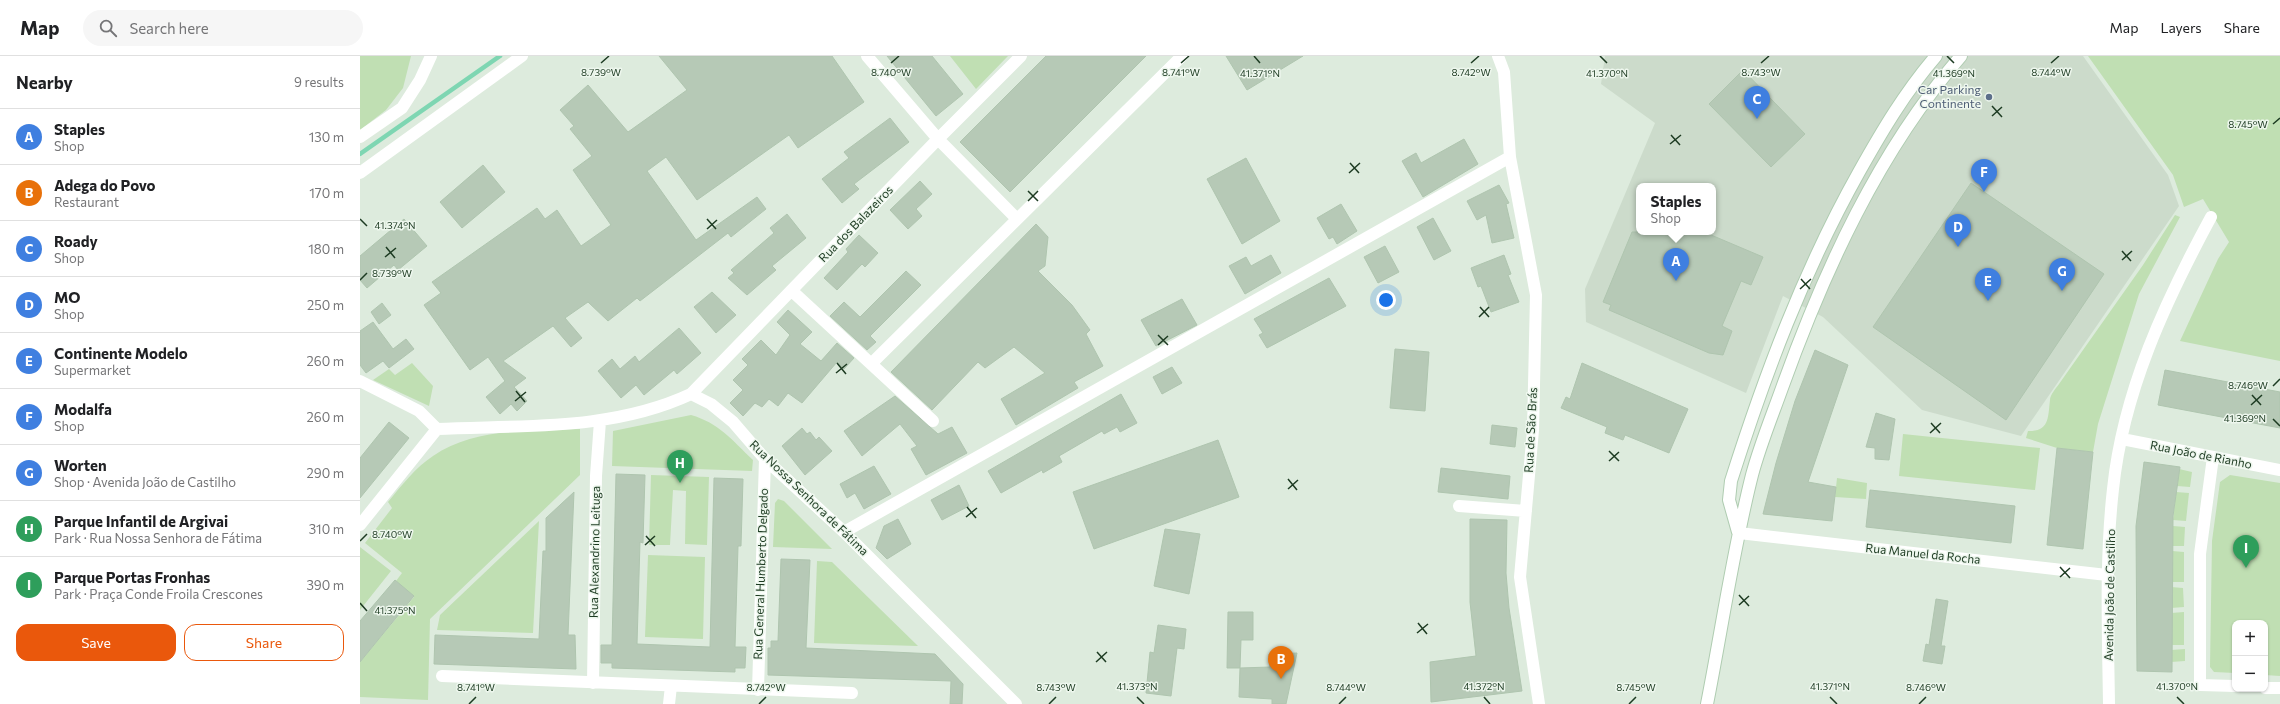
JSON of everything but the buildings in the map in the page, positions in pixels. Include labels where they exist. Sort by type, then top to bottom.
[{"type":"street","points":[[360,137],[402,108],[420,80],[431,56]]},
{"type":"street","points":[[360,173],[522,56]]},
{"type":"street","points":[[867,56],[938,139],[1017,219]]},
{"type":"street","name":"Rua dos Balazeiros","points":[[691,394],[938,139],[1022,56]]},
{"type":"street","points":[[871,364],[1182,56]]},
{"type":"street","name":"Rua de São Brás","points":[[1498,56],[1504,72],[1510,157],[1536,295],[1533,430],[1520,577],[1539,704]]},
{"type":"street","points":[[1739,533],[1729,500],[1731,481],[1787,318],[1825,233],[1878,138],[1893,114],[1936,56]]},
{"type":"street","points":[[1707,704],[1739,533],[1753,473],[1804,327],[1836,256],[1898,141],[1920,108],[1961,56]]},
{"type":"street","points":[[844,532],[1510,157]]},
{"type":"street","name":"Avenida João de Castilho","points":[[2109,704],[2107,575],[2113,488],[2122,440],[2136,384],[2153,334],[2178,278],[2211,217]]},
{"type":"street","points":[[792,291],[933,421]]},
{"type":"street","points":[[360,381],[419,411],[437,429],[600,421],[654,410],[691,394]]},
{"type":"street","name":"Rua Nossa Senhora de Fátima","points":[[691,394],[711,404],[733,422],[765,459],[844,532],[1016,704]]},
{"type":"street","name":"Rua Alexandrino Leituga","points":[[593,683],[596,476],[600,421]]},
{"type":"street","points":[[360,525],[437,429]]},
{"type":"street","name":"Rua João de Rianho","points":[[2122,440],[2280,470]]},
{"type":"street","points":[[2213,457],[2200,554],[2200,685],[2232,686]]},
{"type":"street","name":"Rua General Humberto Delgado","points":[[758,690],[765,459]]},
{"type":"street","points":[[1459,506],[1526,511]]},
{"type":"street","name":"Rua Manuel da Rocha","points":[[1739,533],[2107,575]]},
{"type":"street","points":[[442,676],[852,693]]},
{"type":"street","points":[[669,704],[671,686]]},
{"type":"street","points":[[2268,688],[2280,688]]},
{"type":"shaded area","points":[[1605,56],[2083,56],[2168,175],[2179,206],[2021,436],[1922,410],[1823,317],[1783,296],[1746,393],[1586,322],[1585,289],[1655,123],[1601,84]]},
{"type":"green space","points":[[360,56],[411,56],[403,88],[386,110],[360,130]]},
{"type":"green space","points":[[950,56],[1008,56],[976,89]]},
{"type":"green space","points":[[2088,56],[2280,56],[2280,361],[2180,341],[2218,259],[2229,242],[2203,199],[2184,207],[2173,175]]},
{"type":"green space","points":[[2175,215],[2180,217],[2139,294],[2098,424],[2093,452],[2057,448],[2026,438],[2028,431],[2035,431],[2044,426],[2048,417],[2050,398],[2053,392],[2143,265]]},
{"type":"green space","points":[[412,363],[433,386],[429,406],[373,380],[389,369],[395,375]]},
{"type":"green space","points":[[691,415],[701,418],[717,427],[732,439],[753,460],[752,471],[612,466],[613,431]]},
{"type":"green space","points":[[580,429],[580,475],[430,619],[428,700],[360,697],[360,662],[414,597],[396,581],[402,573],[365,543],[392,508],[388,502],[409,477],[426,461],[449,447],[467,440],[504,432]]},
{"type":"green space","points":[[1903,434],[2040,448],[2035,490],[1899,476]]},
{"type":"green space","points":[[2179,469],[2192,472],[2190,487],[2177,486]]},
{"type":"green space","points":[[651,475],[709,477],[707,545],[685,544],[686,491],[673,490],[670,545],[649,545]]},
{"type":"green space","points":[[2230,475],[2280,483],[2280,676],[2268,675],[2268,620],[2232,620],[2232,673],[2214,672],[2210,667],[2212,541],[2220,482]]},
{"type":"green space","points":[[1837,478],[1867,483],[1866,499],[1835,497]]},
{"type":"green space","points":[[2176,492],[2189,493],[2186,521],[2173,520]]},
{"type":"green space","points":[[778,499],[784,501],[832,549],[773,547],[775,503]]},
{"type":"green space","points":[[539,521],[533,633],[437,630],[440,615]]},
{"type":"green space","points":[[2173,526],[2185,527],[2184,546],[2172,546]]},
{"type":"green space","points":[[360,547],[391,571],[360,610]]},
{"type":"green space","points":[[2172,551],[2184,552],[2184,582],[2171,582]]},
{"type":"green space","points":[[648,555],[705,557],[703,639],[645,637]]},
{"type":"green space","points":[[817,561],[832,562],[918,646],[814,643]]},
{"type":"green space","points":[[2171,587],[2183,588],[2184,607],[2171,608]]},
{"type":"green space","points":[[2184,612],[2184,645],[2171,645],[2171,613]]},
{"type":"green space","points":[[2185,649],[2185,661],[2171,662],[2171,650]]},
{"type":"waterway","points":[[360,154],[500,56]]},
{"type":"place","name":"Car Parking Continente","points":[[1989,97]]},
{"type":"place","name":"Roady","points":[[1757,119]]},
{"type":"place","name":"Modalfa","points":[[1984,192]]},
{"type":"place","name":"MO","points":[[1958,247]]},
{"type":"place","name":"Staples","points":[[1676,281]]},
{"type":"place","name":"Worten","points":[[2062,291]]},
{"type":"place","name":"Continente Modelo","points":[[1988,301]]},
{"type":"place","name":"Parque Infantil de Argivai","points":[[680,483]]},
{"type":"place","name":"Parque Portas Fronhas","points":[[2246,568]]},
{"type":"place","name":"Adega do Povo","points":[[1281,679]]}]
